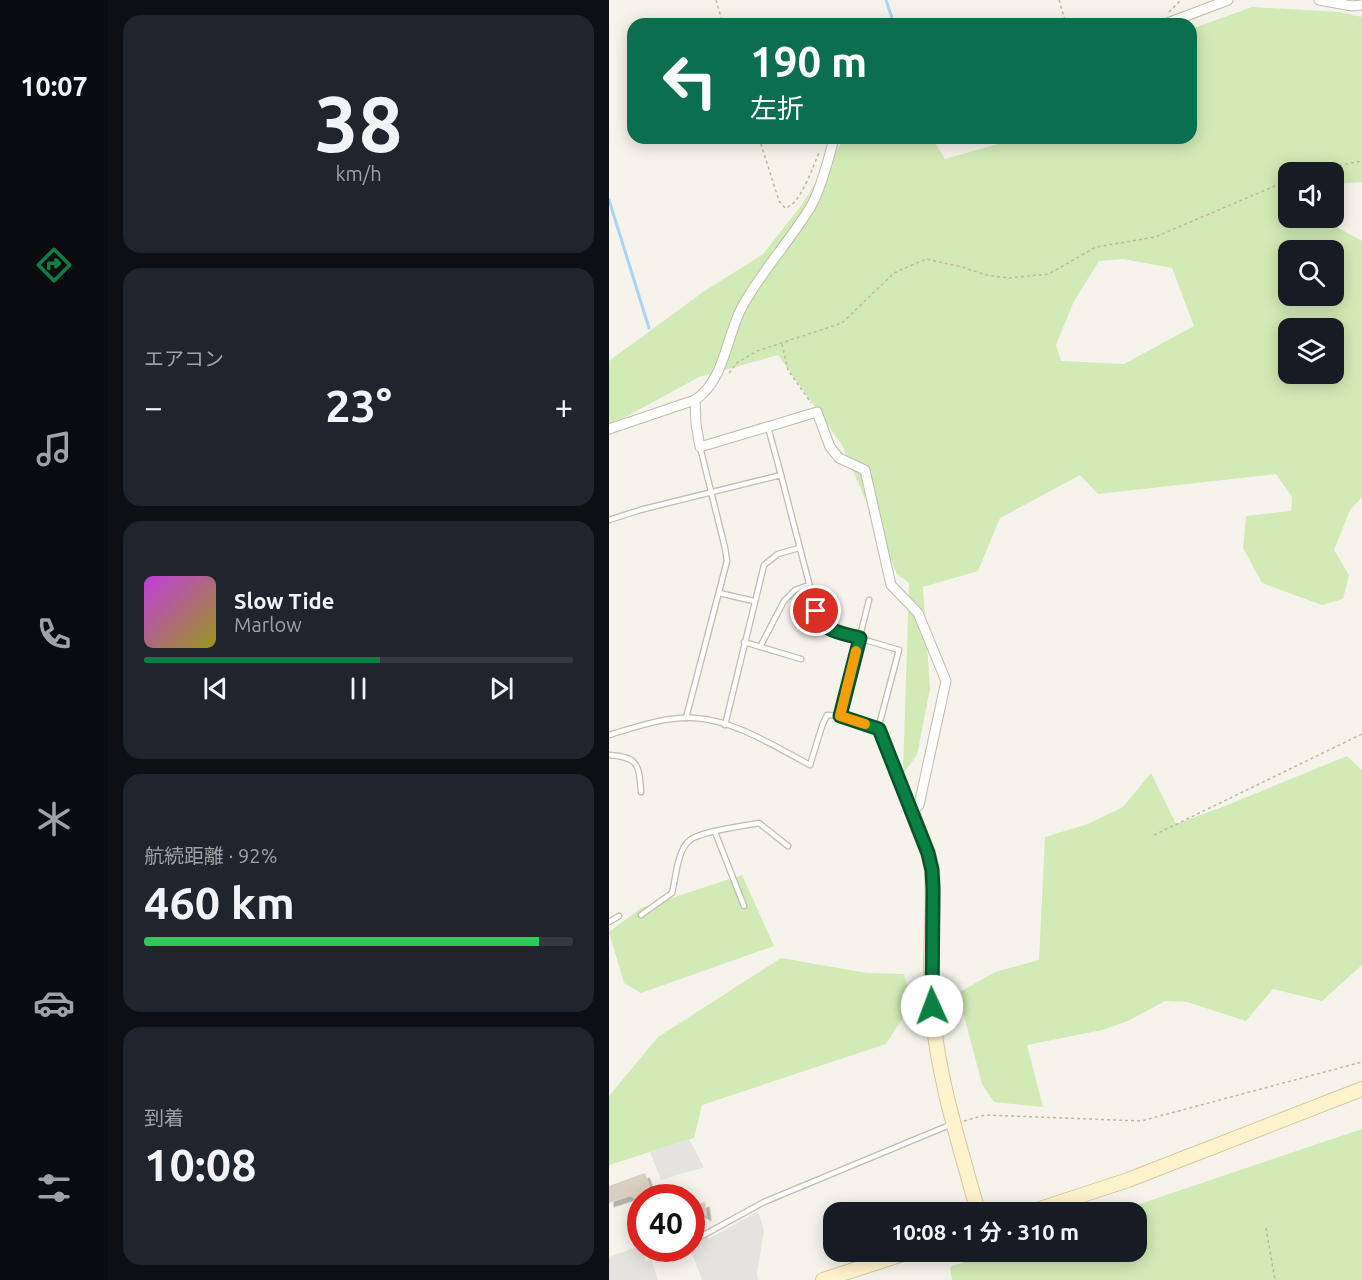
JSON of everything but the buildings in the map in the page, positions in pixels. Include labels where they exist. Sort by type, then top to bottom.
[{"type":"street","points":[[1181,18],[1228,0]]},
{"type":"street","points":[[1319,0],[1352,6],[1362,5]]},
{"type":"street","points":[[609,429],[695,400],[703,395],[718,371],[741,309],[811,206],[832,144]]},
{"type":"street","points":[[695,400],[700,447],[817,411],[830,447],[839,458],[865,470],[891,585],[918,613],[946,681],[919,805],[912,812]]},
{"type":"street","points":[[879,729],[928,853],[932,870],[932,1006],[937,1048],[975,1202]]},
{"type":"street","points":[[1061,1202],[1128,1180],[1362,1089]]},
{"type":"street","points":[[823,1280],[878,1262]]},
{"type":"lane","points":[[609,735],[643,725],[697,718],[737,728],[810,765],[825,718],[832,714],[879,729],[899,650],[828,629],[818,618],[768,427]]},
{"type":"lane","points":[[686,718],[727,561],[700,447]]},
{"type":"lane","points":[[609,520],[781,475]]},
{"type":"lane","points":[[725,725],[764,565],[778,554],[799,548]]},
{"type":"lane","points":[[760,647],[784,601],[795,591],[810,585]]},
{"type":"lane","points":[[719,593],[754,601]]},
{"type":"lane","points":[[840,716],[869,600]]},
{"type":"lane","points":[[744,642],[801,658]]},
{"type":"lane","points":[[609,755],[627,756],[636,764],[640,776],[641,792]]},
{"type":"lane","points":[[641,915],[672,893],[681,856],[689,841],[715,832],[759,823],[788,846]]},
{"type":"lane","points":[[715,832],[744,906]]},
{"type":"lane","points":[[609,922],[619,916]]},
{"type":"lane","points":[[705,1234],[763,1202],[954,1123]]},
{"type":"path","points":[[716,0],[721,18]]},
{"type":"path","points":[[1059,0],[1064,18]]},
{"type":"path","points":[[761,144],[779,201],[785,208],[794,204],[824,145]]},
{"type":"path","points":[[1344,164],[1362,160]]},
{"type":"path","points":[[726,377],[738,362],[751,353],[842,323],[894,273],[926,259],[986,275],[1009,278],[1049,274],[1096,247],[1155,237],[1278,185]]},
{"type":"path","points":[[781,344],[788,370],[817,411]]},
{"type":"path","points":[[1153,835],[1362,734]]},
{"type":"path","points":[[954,1123],[985,1115],[1141,1121],[1362,1062]]},
{"type":"path","points":[[1266,1228],[1275,1280]]},
{"type":"green space","points":[[1252,7],[1339,12],[1362,17],[1362,182],[1344,183],[1344,162],[1278,162],[1278,228],[1339,228],[1362,241],[1362,497],[1350,510],[1334,550],[1349,575],[1343,599],[1322,605],[1262,583],[1243,548],[1246,516],[1291,511],[1292,497],[1276,474],[1098,494],[1080,475],[1000,518],[978,571],[923,587],[930,689],[917,755],[903,774],[909,583],[897,574],[842,445],[778,355],[699,377],[609,426],[609,361],[703,292],[763,254],[800,207],[841,144],[936,144],[945,159],[998,144],[1197,144],[1197,27]],"holes":[[[1123,259],[1172,268],[1194,326],[1124,364],[1061,361],[1056,345],[1074,301],[1099,261]]]},
{"type":"green space","points":[[1347,756],[1362,770],[1362,965],[1322,1001],[1273,989],[1246,1021],[1187,1002],[1165,1001],[1128,1021],[1102,1030],[1027,1045],[1043,1107],[994,1102],[982,1084],[958,993],[995,972],[1039,960],[1045,837],[1088,824],[1123,807],[1151,773],[1176,824]]},
{"type":"green space","points":[[742,875],[774,946],[641,993],[624,983],[609,932],[641,908]]},
{"type":"green space","points":[[781,958],[867,973],[904,974],[912,1004],[886,1044],[702,1105],[694,1138],[609,1165],[609,1096],[658,1037]]},
{"type":"green space","points":[[1362,1129],[1362,1280],[952,1280],[950,1267],[964,1262],[1147,1262],[1146,1202]]},
{"type":"shaded area","points":[[689,1139],[704,1167],[661,1180],[650,1152]]},
{"type":"shaded area","points":[[758,1211],[764,1230],[757,1273],[758,1280],[702,1280],[695,1262],[705,1262],[705,1238],[709,1239]]},
{"type":"shaded area","points":[[627,1251],[627,1262],[652,1262],[658,1280],[609,1280],[609,1257]]},
{"type":"waterway","points":[[886,0],[892,18]]},
{"type":"waterway","points":[[609,200],[649,328]]},
{"type":"slow traffic","points":[[856,651],[840,716],[865,724]]},
{"type":"route","points":[[816,611],[822,624],[828,629],[860,638],[840,716],[879,729],[928,853],[933,889],[930,987],[932,1006]]}]
